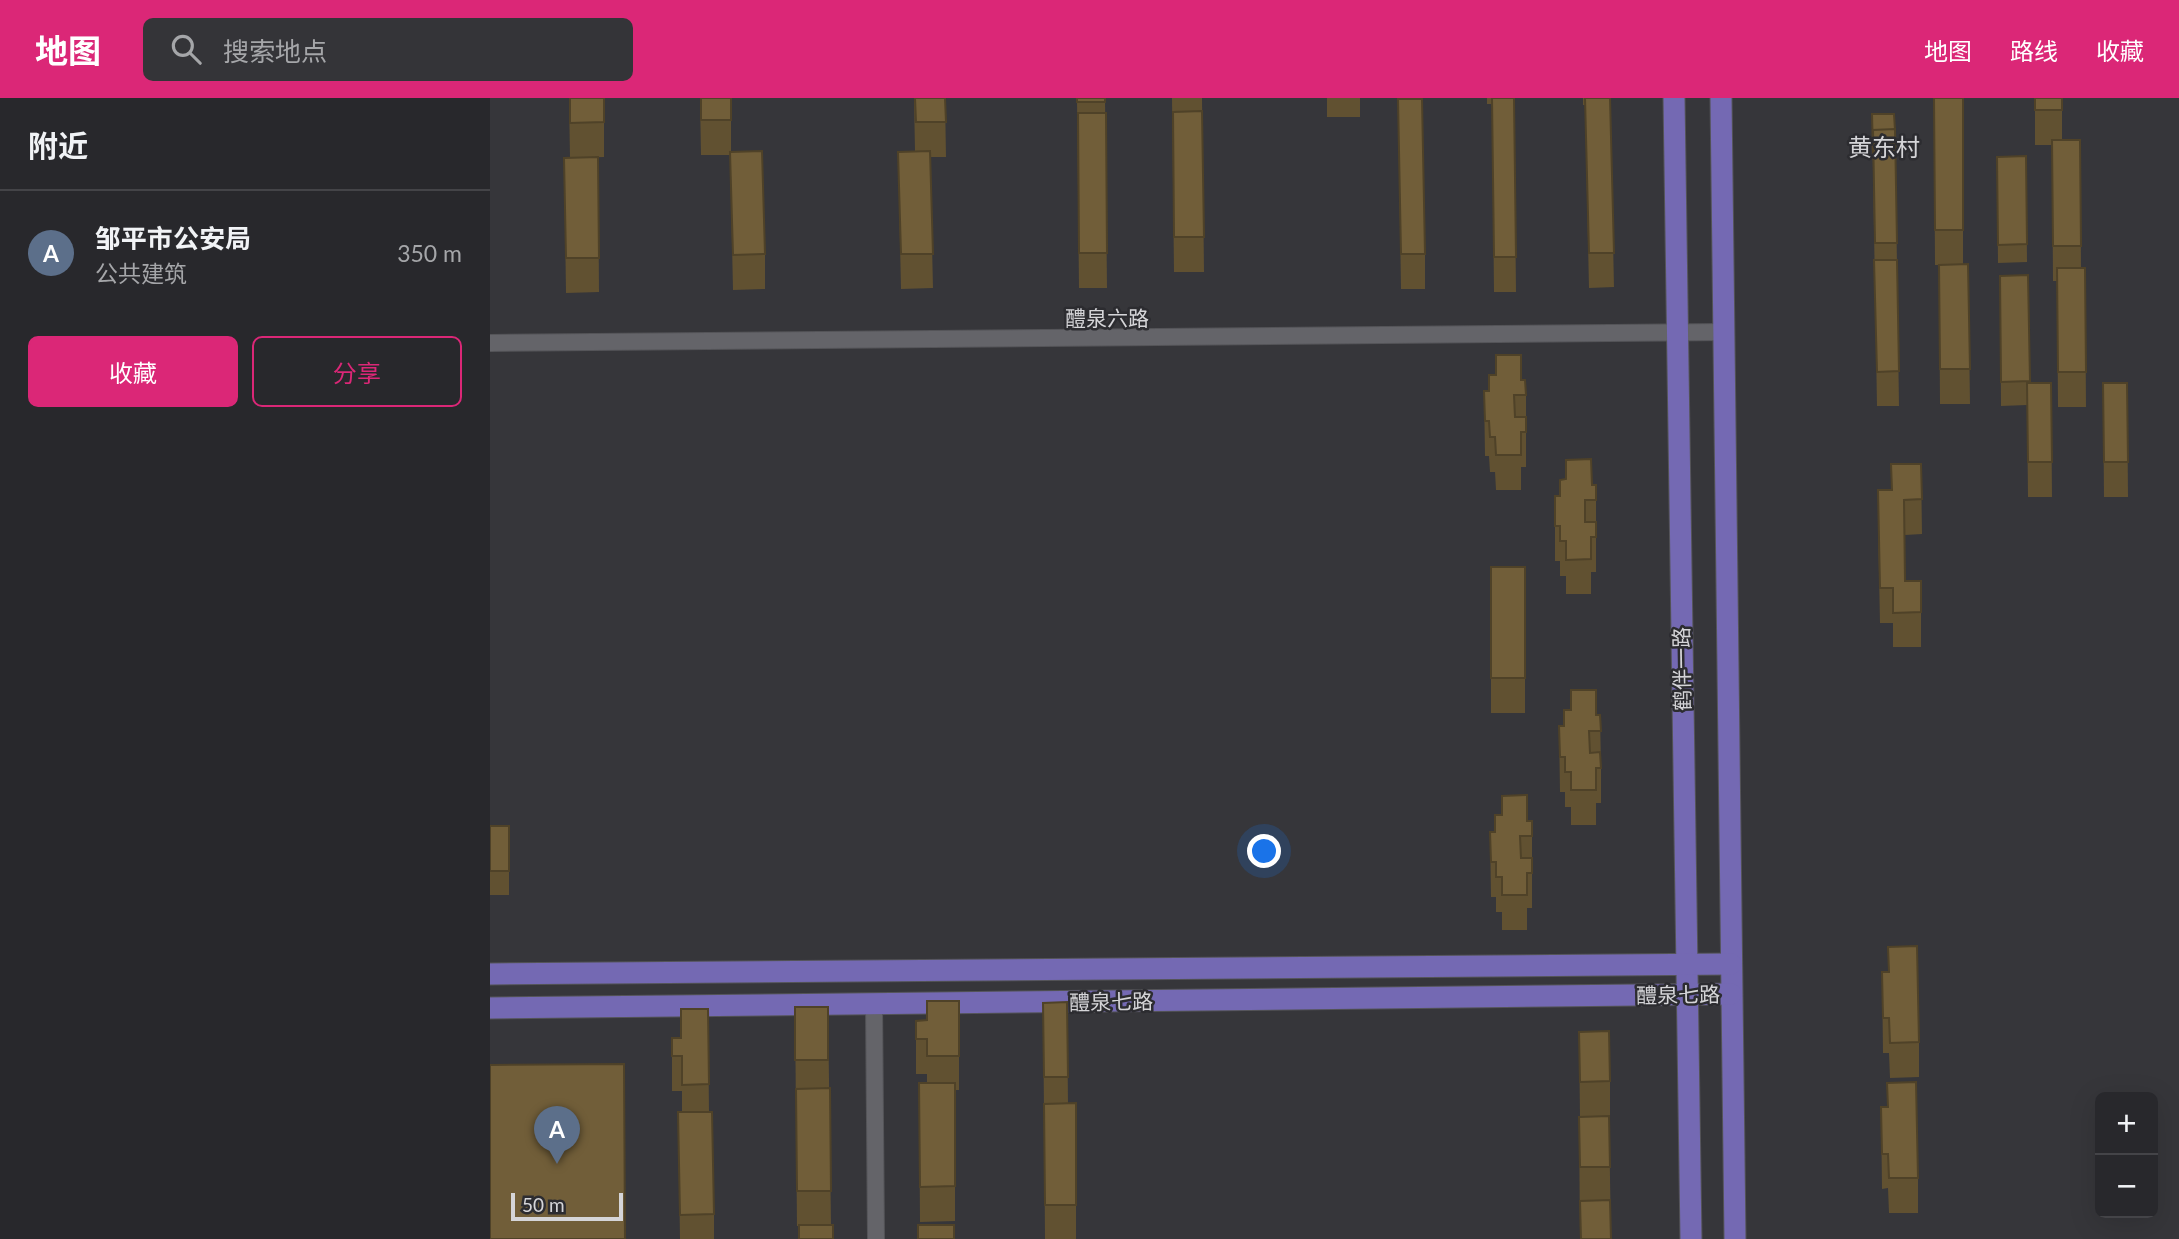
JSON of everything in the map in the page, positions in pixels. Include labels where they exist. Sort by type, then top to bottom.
[{"type":"main road","name":"鹤伴一路","points":[[1674,98],[1691,1239]]},
{"type":"main road","points":[[1721,98],[1735,1239]]},
{"type":"main road","points":[[490,974],[1685,962],[1731,964]]},
{"type":"main road","name":"醴泉七路","points":[[490,1008],[1731,994]]},
{"type":"street","name":"醴泉六路","points":[[490,343],[1725,332]]},
{"type":"street","points":[[874,1004],[876,1239]]},
{"type":"building","points":[[570,98],[604,98],[604,122],[570,123]]},
{"type":"building","points":[[701,98],[731,98],[731,120],[701,120]]},
{"type":"building","points":[[915,98],[945,98],[946,122],[916,122]]},
{"type":"building","points":[[1077,98],[1105,98],[1105,102],[1077,102]]},
{"type":"building","points":[[1492,98],[1514,98],[1516,257],[1494,257]]},
{"type":"building","points":[[1585,98],[1610,98],[1614,253],[1589,253]]},
{"type":"building","points":[[1934,98],[1963,98],[1963,230],[1935,230]]},
{"type":"building","points":[[2035,98],[2062,98],[2062,110],[2035,110]]},
{"type":"building","points":[[1398,99],[1422,99],[1425,254],[1401,254]]},
{"type":"building","points":[[1202,111],[1204,237],[1174,237],[1173,112]]},
{"type":"building","points":[[1078,113],[1106,113],[1107,253],[1079,253]]},
{"type":"building","points":[[1872,114],[1894,114],[1895,130],[1873,130],[1873,153]]},
{"type":"building","points":[[1895,129],[1897,243],[1875,243],[1873,130]]},
{"type":"building","points":[[2052,140],[2080,140],[2081,246],[2053,246]]},
{"type":"building","points":[[762,151],[765,254],[733,255],[730,152]]},
{"type":"building","points":[[930,151],[933,254],[901,254],[898,152]]},
{"type":"building","points":[[2026,156],[2027,244],[1998,245],[1997,157]]},
{"type":"building","points":[[598,157],[599,258],[566,258],[564,158]]},
{"type":"building","points":[[1874,260],[1897,260],[1899,371],[1877,372]]},
{"type":"building","points":[[1968,264],[1970,369],[1940,369],[1939,265]]},
{"type":"building","points":[[2057,268],[2085,268],[2086,372],[2058,372]]},
{"type":"building","points":[[2028,275],[2030,381],[2001,382],[2000,276]]},
{"type":"building","points":[[1496,355],[1521,355],[1521,380],[1525,380],[1526,395],[1514,395],[1515,417],[1526,417],[1526,432],[1521,432],[1521,455],[1496,455],[1495,437],[1490,437],[1489,421],[1485,421],[1484,391],[1489,391],[1489,375],[1496,375]]},
{"type":"building","points":[[2027,383],[2051,383],[2052,462],[2028,462]]},
{"type":"building","points":[[2103,383],[2127,383],[2128,462],[2104,462]]},
{"type":"building","points":[[1591,459],[1592,485],[1596,485],[1596,500],[1585,500],[1585,522],[1596,522],[1596,537],[1591,537],[1591,559],[1566,560],[1566,541],[1560,541],[1560,526],[1555,526],[1555,496],[1560,496],[1560,480],[1566,479],[1566,460]]},
{"type":"building","points":[[1891,464],[1921,464],[1922,499],[1904,500],[1905,581],[1921,581],[1921,612],[1893,613],[1893,588],[1880,588],[1878,490],[1892,490]]},
{"type":"building","points":[[1491,567],[1525,567],[1525,678],[1491,678]]},
{"type":"building","points":[[1571,690],[1596,690],[1596,715],[1600,715],[1601,731],[1589,731],[1590,753],[1600,752],[1601,768],[1596,768],[1596,790],[1571,790],[1571,772],[1565,772],[1565,757],[1560,757],[1559,726],[1564,726],[1564,710],[1571,710]]},
{"type":"building","points":[[1527,795],[1527,821],[1532,821],[1532,836],[1520,836],[1521,858],[1532,858],[1532,873],[1527,873],[1527,895],[1502,895],[1502,877],[1496,877],[1496,862],[1491,862],[1490,832],[1495,832],[1495,815],[1502,815],[1502,796]]},
{"type":"building","points":[[490,826],[509,826],[509,871],[490,871]]},
{"type":"building","points":[[1917,946],[1919,1042],[1890,1043],[1889,1018],[1883,1018],[1882,972],[1889,972],[1888,947]]},
{"type":"building","points":[[927,1001],[959,1001],[959,1056],[927,1056],[927,1039],[916,1039],[916,1021],[927,1020]]},
{"type":"building","points":[[1067,1002],[1068,1077],[1044,1077],[1043,1003]]},
{"type":"building","points":[[795,1007],[828,1007],[828,1060],[795,1060]]},
{"type":"building","points":[[681,1009],[708,1009],[709,1084],[682,1085],[682,1056],[672,1056],[672,1038],[681,1038]]},
{"type":"building","points":[[1609,1031],[1610,1081],[1580,1082],[1579,1032]]},
{"type":"building","points":[[624,1064],[625,1239],[490,1239],[490,1065]]},
{"type":"building","points":[[1916,1082],[1918,1178],[1889,1178],[1888,1154],[1882,1154],[1881,1107],[1888,1107],[1887,1083]]},
{"type":"building","points":[[919,1083],[955,1083],[955,1186],[920,1187]]},
{"type":"building","points":[[830,1088],[831,1191],[797,1191],[796,1089]]},
{"type":"building","points":[[1076,1103],[1076,1205],[1045,1205],[1044,1104]]},
{"type":"building","points":[[678,1112],[712,1112],[714,1214],[680,1215]]},
{"type":"building","points":[[1609,1116],[1610,1167],[1580,1167],[1579,1117]]},
{"type":"building","points":[[1610,1200],[1611,1239],[1581,1239],[1580,1201]]},
{"type":"building","points":[[799,1225],[833,1225],[833,1239],[799,1239]]},
{"type":"building","points":[[918,1225],[954,1225],[954,1239],[918,1239]]},
{"type":"place","name":"邹平市公安局","points":[[557,1164]]},
{"type":"district","name":"黄东村","points":[[1884,146]]}]
